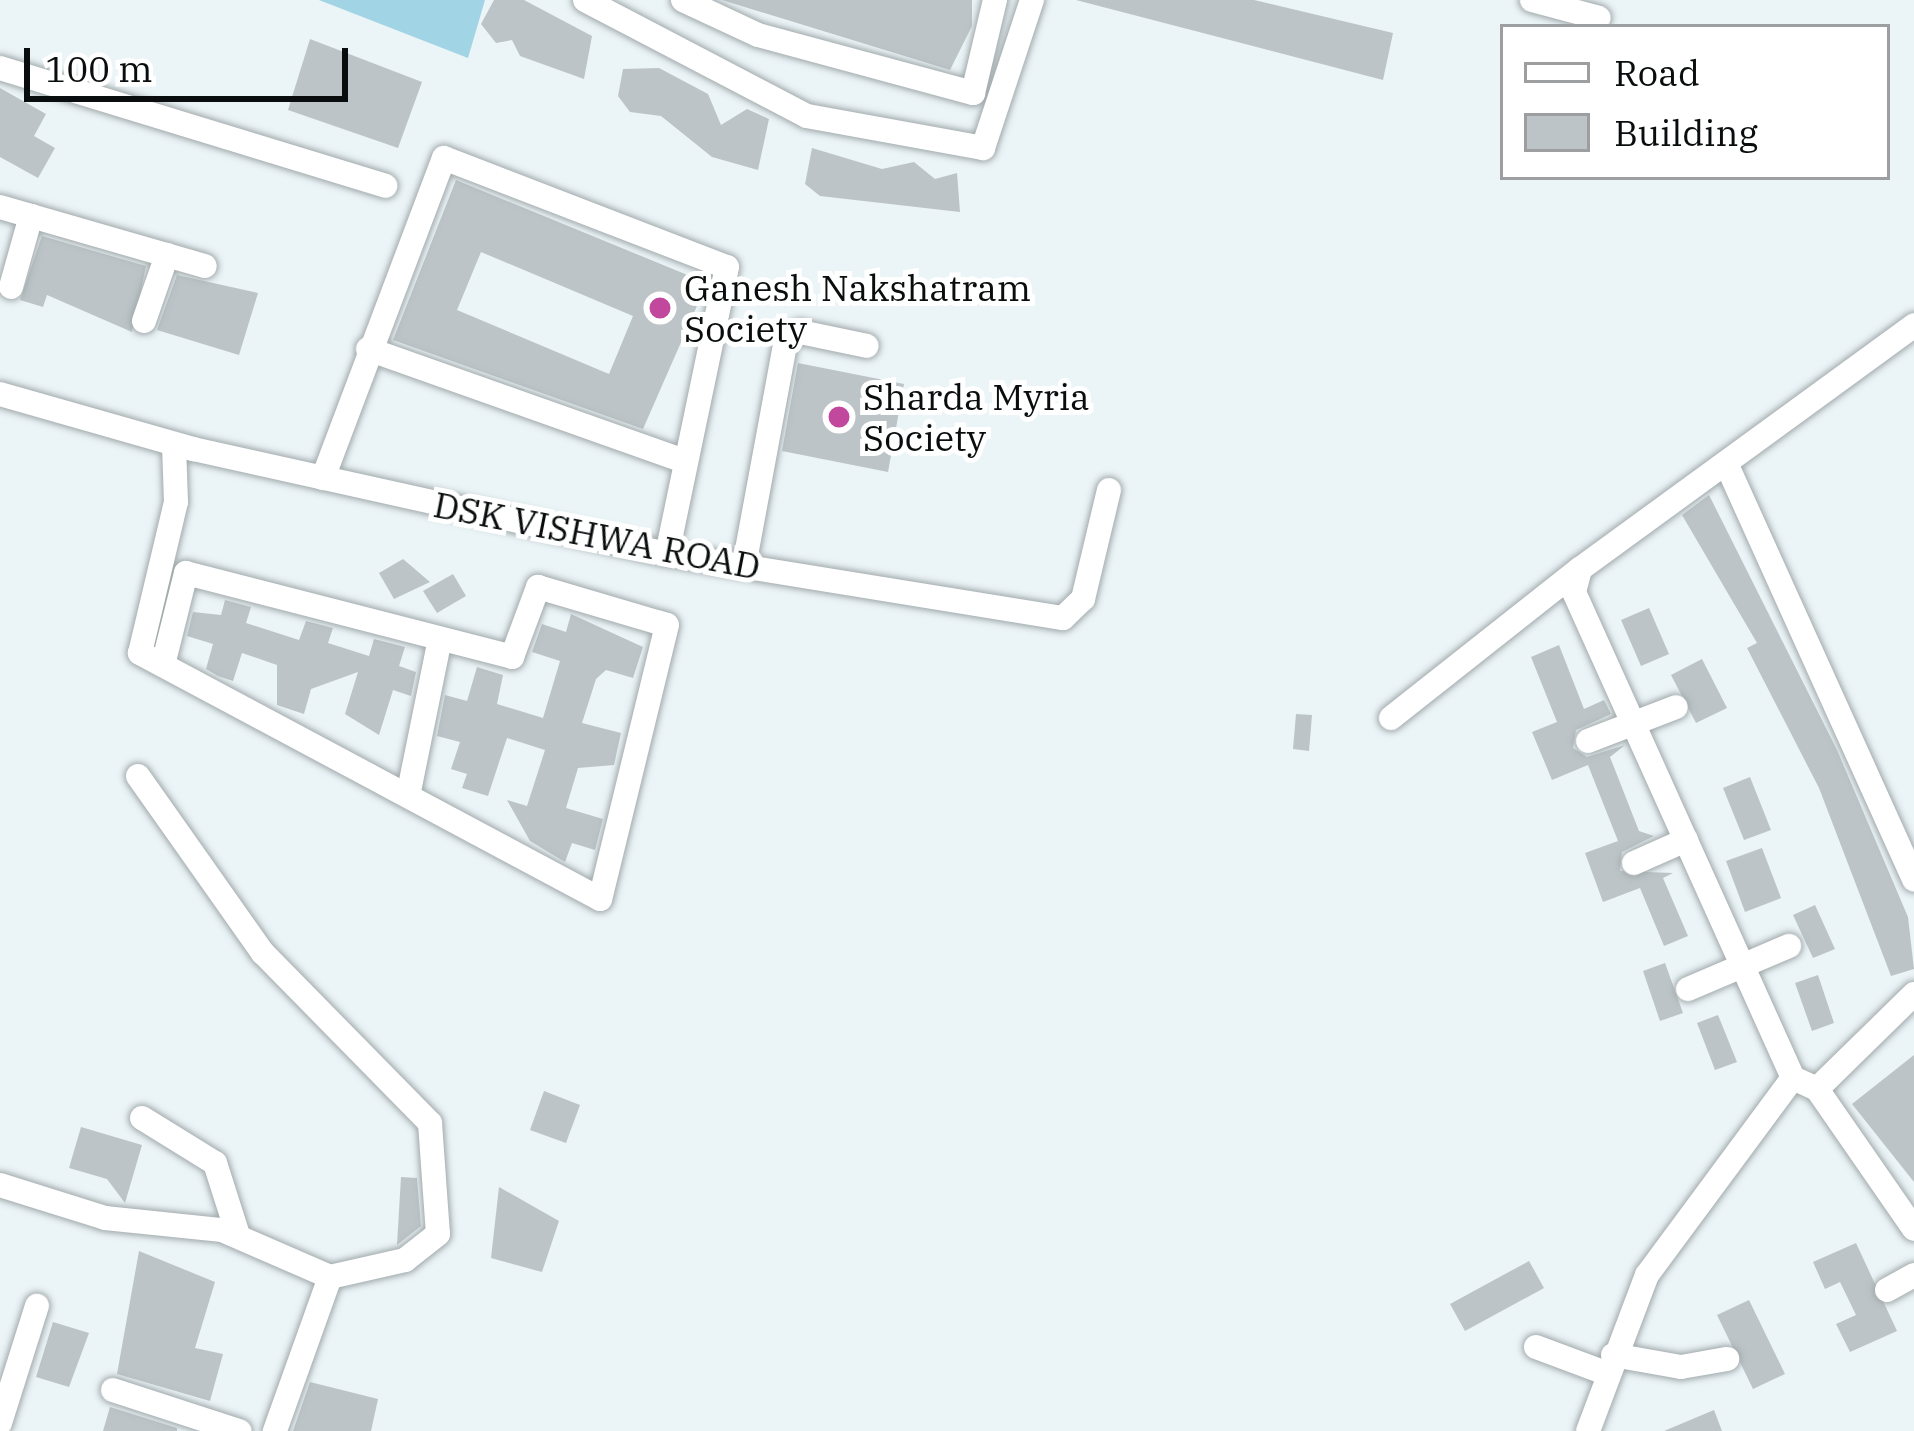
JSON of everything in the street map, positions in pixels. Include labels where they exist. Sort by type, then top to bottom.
[{"type":"street","points":[[585,0],[807,116],[983,148],[1032,0]]},
{"type":"street","points":[[683,0],[758,34],[973,94],[995,0]]},
{"type":"street","points":[[1532,0],[1599,18]]},
{"type":"street","points":[[0,68],[385,185]]},
{"type":"street","points":[[323,478],[444,158],[727,267],[667,554]]},
{"type":"street","points":[[0,207],[205,266]]},
{"type":"street","points":[[11,287],[31,216]]},
{"type":"street","points":[[144,321],[166,255]]},
{"type":"street","points":[[744,566],[786,340],[800,332],[867,346]]},
{"type":"street","points":[[1391,718],[1580,569],[1910,337]]},
{"type":"street","points":[[368,349],[684,460]]},
{"type":"street","name":"DSK VISHWA ROAD","points":[[0,394],[174,445],[667,554],[1063,618],[1083,599],[1108,490]]},
{"type":"street","points":[[163,664],[186,573],[512,657],[538,587],[668,625],[600,898],[409,791],[140,653],[176,502],[174,445]]},
{"type":"street","points":[[1726,463],[1914,880]]},
{"type":"street","points":[[1580,569],[1574,592],[1744,969],[1805,1083],[1914,1229]]},
{"type":"street","points":[[409,791],[440,639]]},
{"type":"street","points":[[1588,741],[1676,707]]},
{"type":"street","points":[[0,1185],[105,1218],[238,1235],[330,1277],[405,1260],[438,1234],[430,1123],[263,953],[138,776]]},
{"type":"street","points":[[1634,862],[1686,840]]},
{"type":"street","points":[[1688,989],[1789,946]]},
{"type":"street","points":[[1588,1431],[1609,1364],[1676,1227],[1805,1083],[1914,994]]},
{"type":"street","points":[[142,1118],[215,1163],[238,1235]]},
{"type":"street","points":[[1888,1289],[1914,1275]]},
{"type":"street","points":[[275,1431],[330,1277]]},
{"type":"street","points":[[0,1423],[37,1306]]},
{"type":"street","points":[[1537,1347],[1609,1364],[1681,1367],[1727,1359]]},
{"type":"street","points":[[113,1390],[238,1431]]},
{"type":"shaded area","points":[[319,0],[485,0],[468,58]]},
{"type":"building","points":[[494,0],[524,0],[592,36],[584,79],[520,56],[512,40],[496,43],[481,24]]},
{"type":"building","points":[[722,0],[972,0],[972,26],[950,70]]},
{"type":"building","points":[[1076,0],[1254,0],[1393,33],[1383,80]]},
{"type":"building","points":[[310,39],[422,82],[398,148],[288,110]]},
{"type":"building","points":[[659,68],[708,94],[721,125],[747,109],[769,119],[758,170],[712,157],[661,116],[630,112],[618,96],[623,69]]},
{"type":"building","points":[[0,88],[46,114],[34,136],[55,148],[38,178],[0,157]]},
{"type":"building","points":[[812,148],[882,169],[914,162],[935,179],[957,173],[960,212],[820,196],[805,184]]},
{"type":"building","name":"Ganesh Nakshatram Society","points":[[456,180],[707,283],[643,429],[393,340]],"holes":[[[481,252],[633,316],[609,374],[457,310]]]},
{"type":"building","points":[[42,236],[146,266],[132,332],[47,295],[43,307],[20,300]]},
{"type":"building","points":[[177,275],[258,293],[239,355],[157,330]]},
{"type":"building","name":"Sharda Myria Society","points":[[798,363],[904,384],[888,472],[782,451]]},
{"type":"building","points":[[1709,495],[1837,750],[1908,917],[1914,969],[1891,976],[1819,788],[1747,648],[1757,643],[1682,515]]},
{"type":"building","points":[[403,559],[430,582],[394,599],[379,573]]},
{"type":"building","points":[[453,574],[466,596],[437,613],[423,591]]},
{"type":"building","points":[[225,600],[251,607],[246,623],[299,640],[306,621],[333,628],[328,643],[369,656],[374,639],[405,647],[399,666],[416,672],[411,696],[393,690],[379,735],[345,714],[358,672],[311,689],[304,714],[277,705],[277,665],[242,653],[233,681],[218,676],[206,669],[213,644],[187,636],[193,612],[221,615]]},
{"type":"building","points":[[1649,608],[1669,654],[1641,666],[1621,620]]},
{"type":"building","points":[[571,614],[643,647],[633,678],[606,670],[596,679],[582,723],[621,733],[614,765],[578,768],[566,808],[603,819],[595,850],[572,843],[565,862],[530,841],[507,800],[527,806],[545,750],[507,738],[488,796],[462,788],[467,774],[451,769],[460,742],[437,736],[445,695],[467,701],[477,667],[503,675],[497,704],[543,718],[560,661],[532,652],[542,624],[566,632]]},
{"type":"building","points":[[1559,645],[1584,709],[1604,700],[1611,714],[1576,730],[1573,748],[1587,757],[1625,745],[1610,757],[1639,831],[1654,836],[1622,852],[1620,871],[1673,873],[1663,878],[1688,936],[1664,946],[1640,888],[1603,902],[1585,853],[1618,841],[1588,765],[1552,780],[1532,732],[1557,722],[1531,657]]},
{"type":"building","points":[[1702,659],[1727,708],[1696,723],[1671,675]]},
{"type":"building","points":[[1296,714],[1312,715],[1309,751],[1293,749]]},
{"type":"building","points":[[1750,777],[1771,830],[1744,840],[1723,788]]},
{"type":"building","points":[[1762,848],[1781,898],[1745,912],[1726,861]]},
{"type":"building","points":[[1815,905],[1835,949],[1813,958],[1793,915]]},
{"type":"building","points":[[1665,963],[1683,1013],[1660,1021],[1643,971]]},
{"type":"building","points":[[1818,975],[1834,1023],[1812,1031],[1795,983]]},
{"type":"building","points":[[1718,1015],[1737,1062],[1715,1070],[1697,1023]]},
{"type":"building","points":[[1914,1055],[1914,1182],[1852,1104]]},
{"type":"building","points":[[544,1091],[580,1105],[566,1143],[530,1130]]},
{"type":"building","points":[[81,1127],[142,1145],[125,1203],[107,1179],[69,1168]]},
{"type":"building","points":[[401,1177],[417,1178],[421,1226],[397,1245]]},
{"type":"building","points":[[499,1187],[559,1221],[542,1272],[491,1258]]},
{"type":"building","points":[[1856,1243],[1897,1331],[1850,1352],[1836,1324],[1856,1315],[1840,1282],[1825,1289],[1813,1262]]},
{"type":"building","points":[[139,1251],[215,1282],[195,1348],[223,1354],[210,1401],[117,1374]]},
{"type":"building","points":[[1529,1261],[1544,1288],[1465,1331],[1450,1304]]},
{"type":"building","points":[[1749,1300],[1785,1374],[1753,1389],[1717,1315]]},
{"type":"building","points":[[53,1322],[89,1333],[69,1387],[36,1377]]},
{"type":"building","points":[[310,1382],[378,1399],[371,1431],[293,1431]]},
{"type":"building","points":[[110,1407],[177,1428],[177,1431],[103,1431]]},
{"type":"building","points":[[1714,1410],[1722,1431],[1664,1431]]},
{"type":"place","name":"Ganesh Nakshatram Society","points":[[660,308]]},
{"type":"place","name":"Sharda Myria Society","points":[[839,417]]}]
